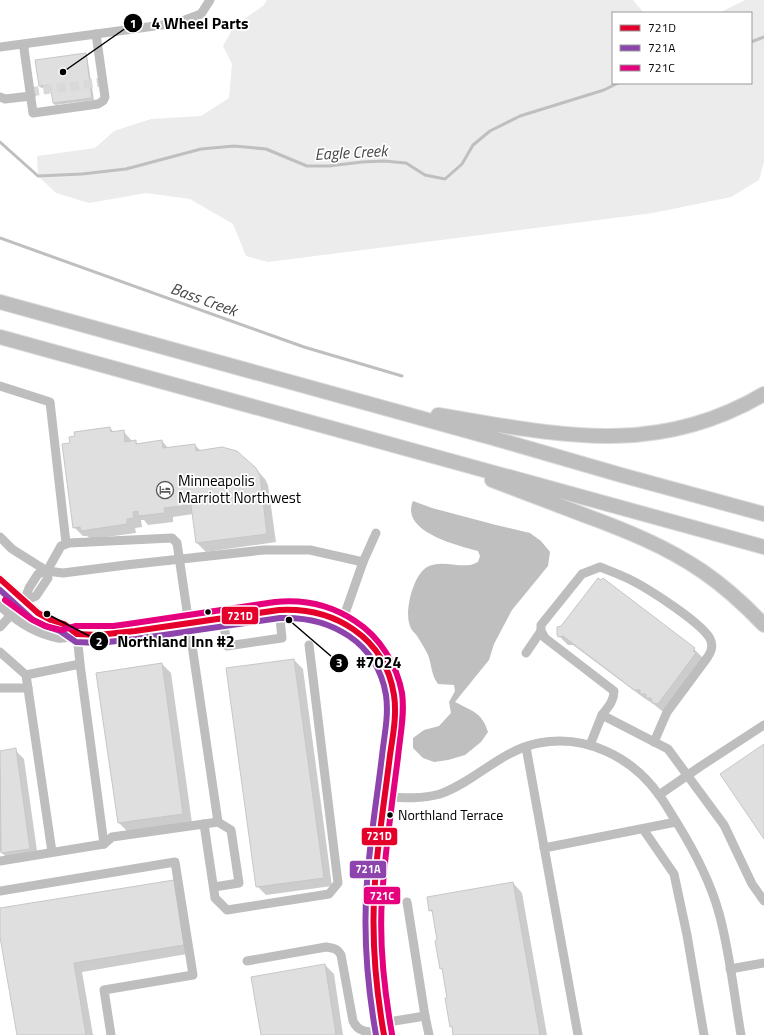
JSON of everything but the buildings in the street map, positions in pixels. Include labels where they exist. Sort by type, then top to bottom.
[{"type":"highway","points":[[0,302],[764,514]]},
{"type":"highway","points":[[1,337],[764,547]]},
{"type":"highway","points":[[360,402],[550,434],[628,437],[662,433],[685,427],[736,409],[764,394]]},
{"type":"highway","points":[[406,448],[629,532],[663,548],[714,579],[764,625]]},
{"type":"street","points":[[0,47],[177,23],[201,14],[210,0]]},
{"type":"street","points":[[25,44],[33,113],[98,104],[103,101],[104,97],[96,34]]},
{"type":"street","points":[[0,97],[5,99],[31,96]]},
{"type":"street","points":[[0,386],[50,402],[66,544]]},
{"type":"street","points":[[342,622],[363,562],[376,533]]},
{"type":"street","points":[[0,537],[12,549],[47,571],[63,573],[264,550],[310,550],[363,562]]},
{"type":"street","points":[[0,627],[24,601],[36,596],[48,578],[47,571],[61,546],[66,544],[172,538],[177,543],[218,822]]},
{"type":"street","points":[[526,654],[541,631],[541,626],[582,574],[600,567],[632,580],[672,606],[709,636],[712,642],[712,649],[667,712],[654,742]]},
{"type":"street","points":[[0,579],[38,613],[51,620],[64,624],[77,634],[104,844]]},
{"type":"street","points":[[0,606],[28,628],[60,639],[77,634],[115,633],[294,609],[319,612],[342,622],[355,630],[373,648],[384,664],[394,694],[394,720],[375,881],[373,922],[374,964],[383,1030]]},
{"type":"street","points":[[223,618],[227,646],[282,638],[279,610]]},
{"type":"street","points":[[541,631],[545,638],[614,691],[612,703],[602,715],[590,745]]},
{"type":"street","points":[[204,824],[215,898],[227,910],[329,894],[338,883],[309,645]]},
{"type":"street","points":[[0,652],[26,675],[52,852]]},
{"type":"street","points":[[26,675],[80,664]]},
{"type":"street","points":[[0,688],[28,688]]},
{"type":"street","points":[[602,715],[668,749],[724,825],[752,884],[764,901]]},
{"type":"street","points":[[659,795],[764,725]]},
{"type":"street","points":[[386,797],[419,798],[439,794],[454,787],[505,756],[539,743],[576,742],[590,745],[614,754],[631,765],[647,780],[659,795],[698,859],[709,882],[719,914],[741,1035]]},
{"type":"street","points":[[526,747],[578,1035]]},
{"type":"street","points":[[0,861],[104,844],[112,837],[218,822],[231,830],[239,883],[214,887]]},
{"type":"street","points":[[544,848],[676,822]]},
{"type":"street","points":[[643,829],[674,874],[687,935],[704,1035]]},
{"type":"street","points":[[0,891],[175,862],[193,975],[104,990],[111,1035]]},
{"type":"street","points":[[408,902],[429,1035]]},
{"type":"street","points":[[247,961],[334,948],[339,950],[341,954],[353,1021],[355,1027],[360,1031],[383,1030],[426,1016]]},
{"type":"street","points":[[730,969],[764,963]]},
{"type":"shaded area","points":[[267,0],[633,0],[643,12],[612,12],[612,84],[752,84],[752,12],[721,12],[745,0],[764,0],[764,162],[759,180],[731,197],[653,213],[268,262],[246,256],[233,224],[190,199],[146,193],[89,203],[56,193],[38,176],[37,156],[95,148],[114,131],[151,119],[201,116],[229,98],[232,64],[223,46],[234,26],[263,6]]},
{"type":"shaded area","points":[[413,501],[432,508],[530,533],[541,541],[550,552],[548,566],[512,610],[494,644],[489,660],[455,702],[476,713],[483,720],[488,732],[481,742],[465,755],[434,762],[423,758],[413,748],[413,738],[424,730],[439,726],[451,713],[449,702],[455,691],[454,685],[438,684],[433,674],[428,655],[411,627],[408,620],[408,612],[411,594],[422,571],[427,567],[440,564],[472,564],[478,562],[480,556],[478,551],[437,538],[419,526],[413,518],[411,510]]},
{"type":"waterway","name":"Eagle Creek","points":[[752,42],[764,37]]},
{"type":"waterway","name":"Eagle Creek","points":[[0,142],[38,176],[82,174],[126,169],[201,149],[234,146],[266,149],[307,166],[329,166],[384,161],[406,163],[425,175],[445,179],[462,164],[473,145],[490,131],[520,116],[604,90],[616,84]]},
{"type":"waterway","name":"Bass Creek","points":[[0,238],[304,347],[402,376]]},
{"type":"tunnel","points":[[30,92],[102,82]]},
{"type":"transit line","name":"721D","points":[[0,579],[38,613],[51,620],[64,624],[77,634],[98,635],[279,610],[299,610],[319,614],[337,620],[354,630],[368,642],[380,657],[389,675],[395,702],[394,725],[378,850],[373,920],[378,997],[384,1035]]},
{"type":"transit line","name":"721A","points":[[0,590],[33,620],[60,631],[76,642],[98,643],[136,639],[280,618],[299,619],[317,622],[334,628],[349,636],[362,647],[373,660],[381,676],[387,703],[386,726],[370,850],[365,920],[370,997],[376,1035]]},
{"type":"transit line","name":"721C","points":[[5,600],[31,619],[45,626],[61,630],[76,626],[113,626],[275,602],[307,602],[327,607],[346,615],[364,628],[380,643],[392,662],[396,672],[400,683],[403,701],[402,725],[385,863],[381,915],[383,966],[392,1034]]},
{"type":"place","name":"4 Wheel Parts","points":[[63,72]]},
{"type":"place","name":"Minneapolis Marriott Northwest","points":[[165,490]]},
{"type":"place","name":"Northland Inn #2","points":[[47,614]]},
{"type":"place","name":"#7024","points":[[289,620]]},
{"type":"place","name":"Northland Terrace","points":[[390,815]]}]
